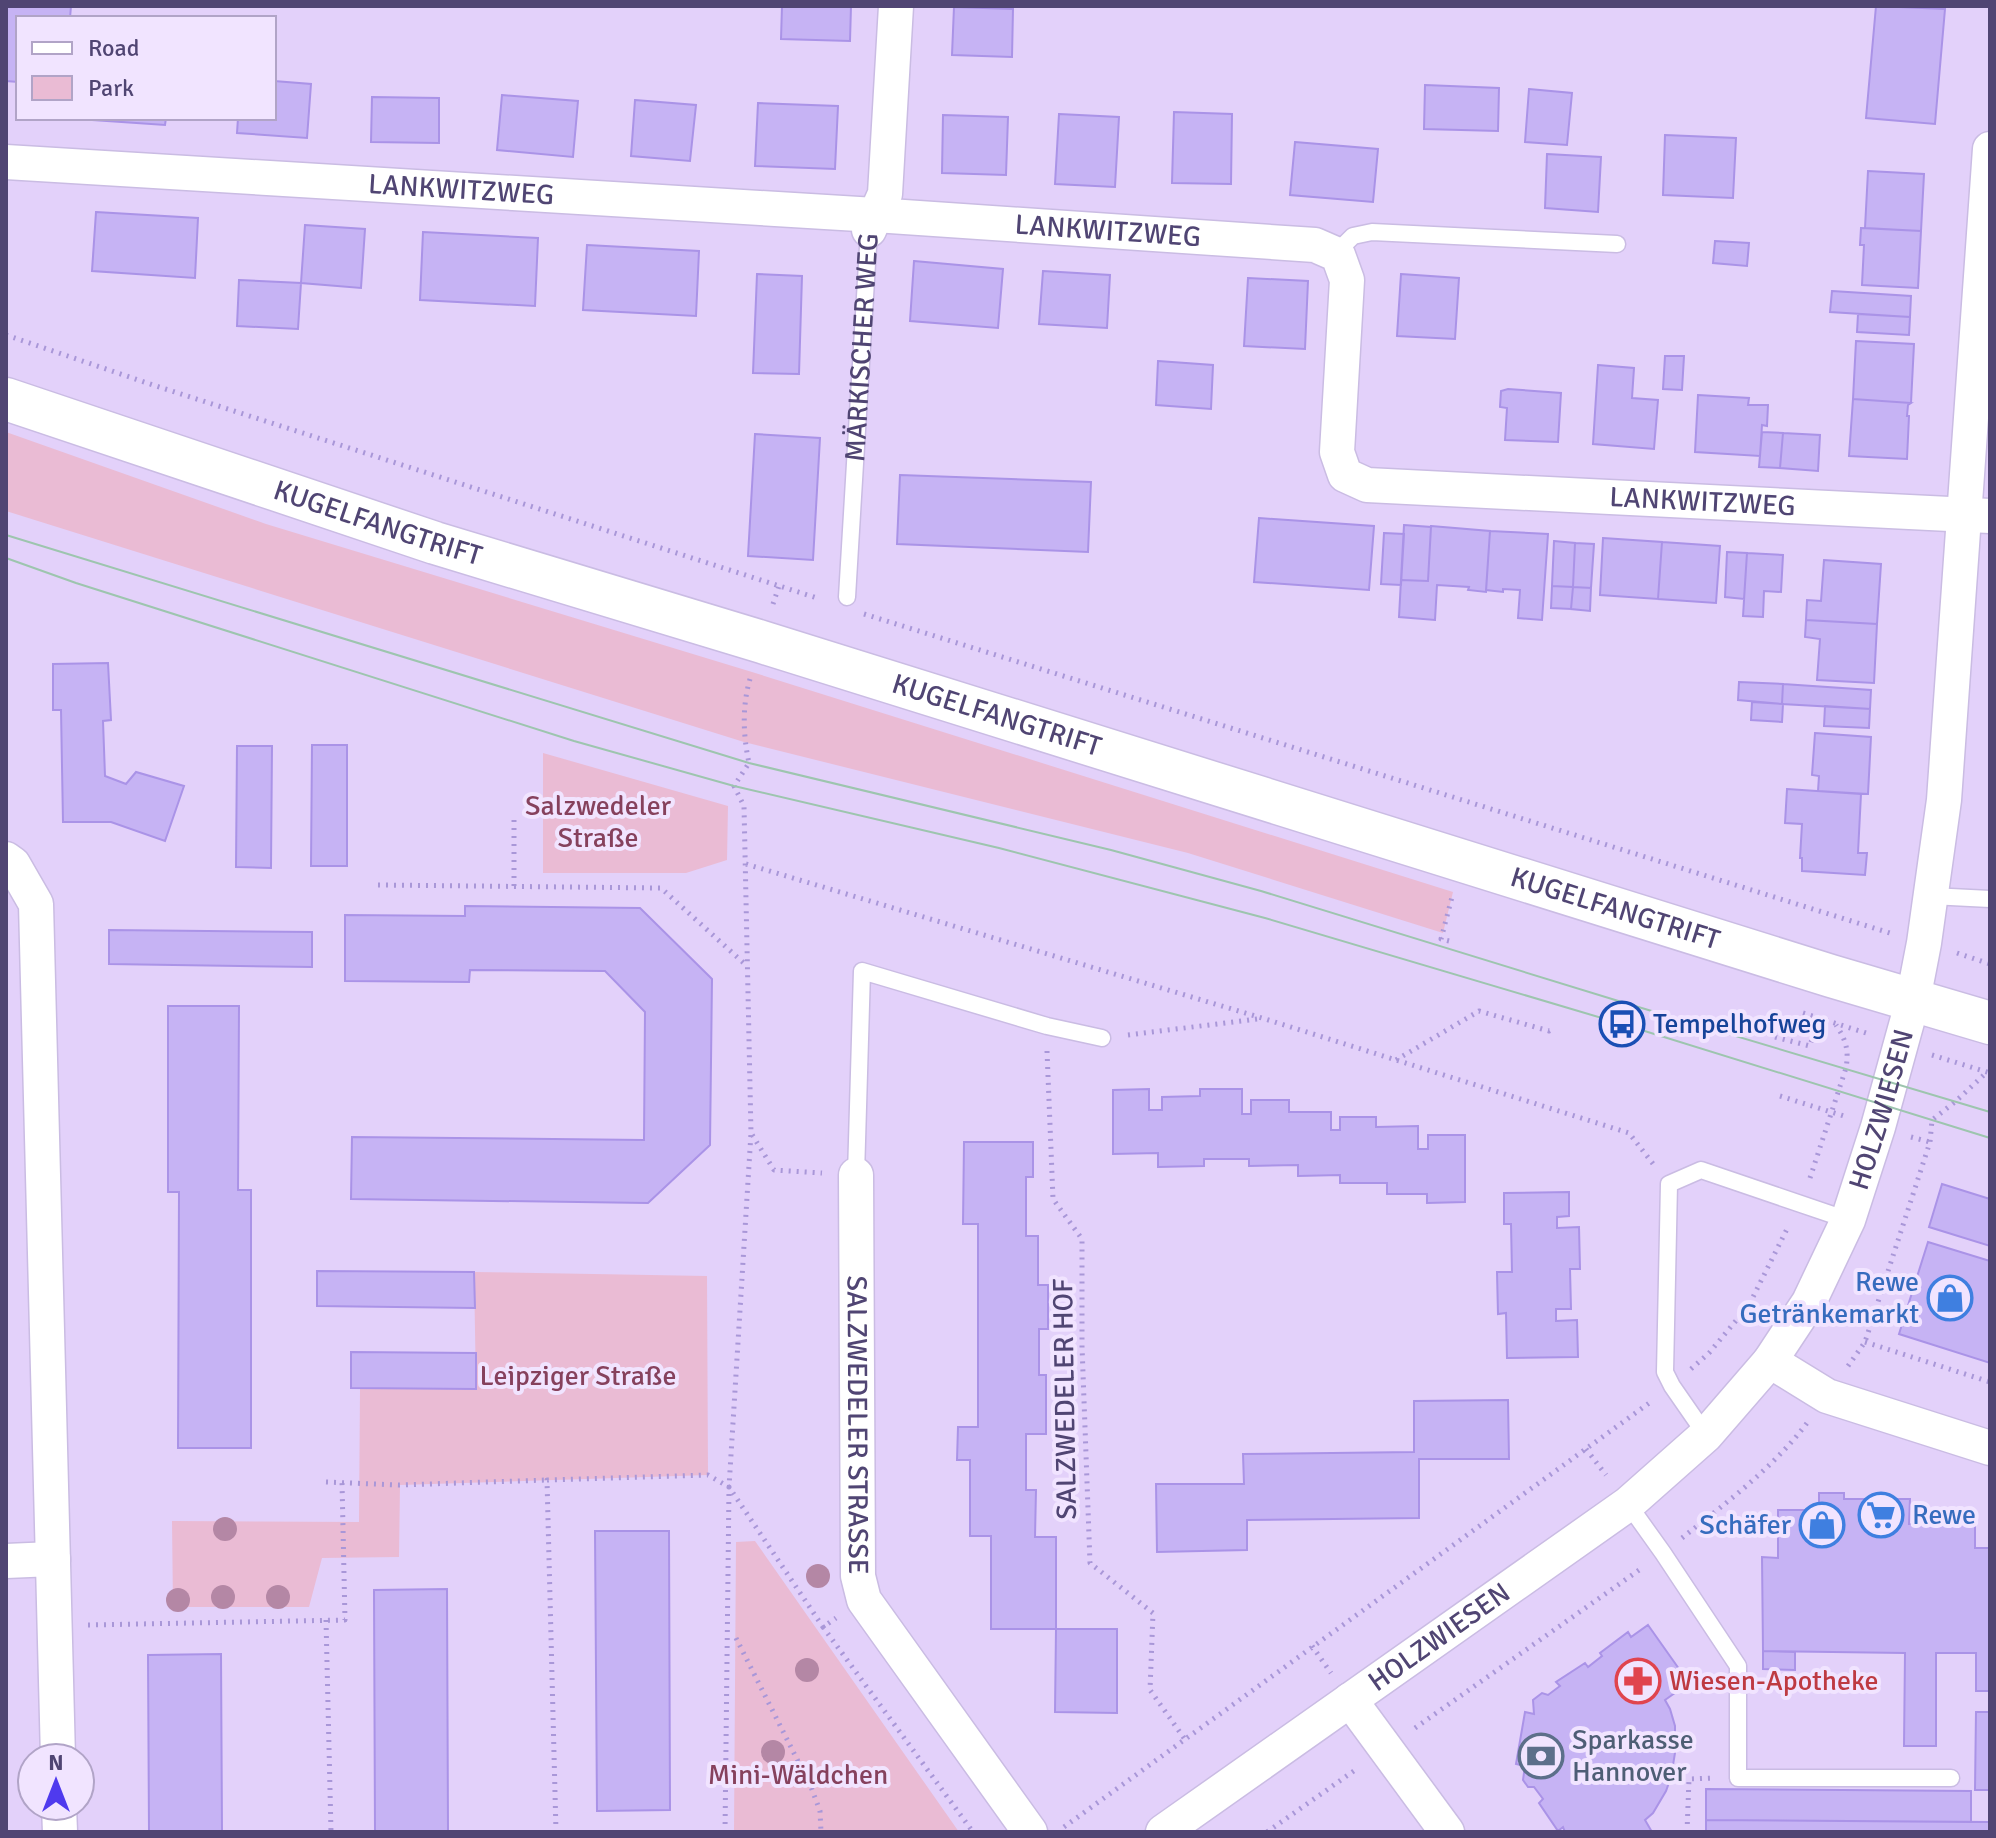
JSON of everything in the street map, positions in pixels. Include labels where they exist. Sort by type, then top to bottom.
[{"type":"street","name":"MÄRKISCHER WEG","points":[[872,222],[885,194],[896,6]]},
{"type":"street","points":[[1913,1000],[1944,800],[1978,515],[1990,149]]},
{"type":"street","name":"LANKWITZWEG","points":[[6,162],[872,222],[1315,245],[1338,255],[1347,280],[1337,452],[1345,475],[1367,485],[1978,515]]},
{"type":"street","name":"KUGELFANGTRIFT","points":[[6,399],[435,543],[1990,1023]]},
{"type":"street","points":[[6,859],[13,864],[36,904],[58,1742]]},
{"type":"street","name":"HOLZWIESEN","points":[[1163,1832],[1628,1504],[1706,1435],[1770,1361],[1809,1302],[1848,1220],[1878,1127],[1913,1000]]},
{"type":"street","name":"SALZWEDELER STRASSE","points":[[856,1175],[858,1576],[864,1600],[1030,1832]]},
{"type":"street","points":[[1770,1361],[1827,1396],[1990,1448]]},
{"type":"street","points":[[6,1561],[53,1559]]},
{"type":"street","points":[[1350,1700],[1447,1832]]},
{"type":"lane","name":"MÄRKISCHER WEG","points":[[840,601],[872,222]]},
{"type":"lane","points":[[1336,253],[1353,236],[1372,232],[1617,244]]},
{"type":"lane","points":[[1931,896],[1990,899]]},
{"type":"lane","name":"SALZWEDELER STRASSE","points":[[856,1175],[862,971],[1047,1026],[1102,1038]]},
{"type":"lane","name":"HOLZWIESEN","points":[[1669,1184],[1701,1170],[1848,1220]]},
{"type":"lane","points":[[1669,1184],[1665,1372],[1706,1435]]},
{"type":"lane","points":[[1628,1504],[1738,1666],[1738,1778],[1951,1778]]},
{"type":"path","points":[[6,335],[779,586],[840,601]]},
{"type":"path","points":[[725,1832],[729,1487],[751,1133],[744,806],[734,786],[749,763],[745,742],[746,693],[779,586]]},
{"type":"path","points":[[862,613],[1924,943]]},
{"type":"path","points":[[514,817],[514,886]]},
{"type":"path","points":[[746,864],[1262,1018],[1629,1133],[1669,1184]]},
{"type":"path","points":[[378,885],[661,888],[747,966]]},
{"type":"path","points":[[1449,941],[1441,939],[1453,892]]},
{"type":"path","points":[[1395,1060],[1479,1011],[1549,1031],[1554,1028]]},
{"type":"path","points":[[1102,1038],[1262,1018]]},
{"type":"path","points":[[1775,1037],[1810,1046],[1818,1018]]},
{"type":"path","points":[[1057,1832],[1672,1386],[1709,1353],[1749,1305],[1800,1204],[1846,1068],[1849,1052],[1836,1024]]},
{"type":"path","name":"SALZWEDELER HOF","points":[[1047,1026],[1053,1199],[1082,1239],[1082,1346],[1090,1563],[1153,1613],[1150,1690],[1184,1738]]},
{"type":"path","points":[[1930,1138],[1932,1120],[1986,1072]]},
{"type":"path","points":[[1780,1096],[1806,1104]]},
{"type":"path","points":[[751,1133],[774,1170],[856,1175]]},
{"type":"path","points":[[1865,1342],[1990,1382]]},
{"type":"path","points":[[326,1482],[399,1485],[708,1475],[729,1487],[823,1627],[973,1832]]},
{"type":"path","points":[[547,1480],[556,1832]]},
{"type":"path","points":[[55,1625],[345,1620],[342,1482]]},
{"type":"path","points":[[823,1627],[864,1600]]},
{"type":"path","points":[[326,1620],[331,1832]]},
{"type":"path","points":[[736,1638],[811,1787],[820,1811],[821,1832]]},
{"type":"path","points":[[1687,1832],[1689,1779],[1738,1778]]},
{"type":"shaded area","points":[[6,6],[1990,6],[1990,1832],[6,1832]]},
{"type":"green space","points":[[6,432],[266,524],[752,672],[1453,892],[1443,933],[1188,853],[744,742],[6,511]]},
{"type":"green space","name":"Salzwedeler Straße","points":[[543,753],[728,806],[727,860],[686,873],[543,873]]},
{"type":"green space","name":"Leipziger Straße","points":[[474,1272],[707,1276],[708,1475],[400,1485],[399,1557],[322,1558],[309,1607],[173,1607],[172,1521],[359,1522],[360,1389],[476,1389]]},
{"type":"green space","name":"Mini-Wäldchen","points":[[755,1541],[959,1832],[734,1832],[736,1542]]},
{"type":"building","points":[[6,6],[71,6],[70,16],[16,16],[16,82],[6,81]]},
{"type":"building","points":[[782,6],[851,6],[850,41],[781,39]]},
{"type":"building","points":[[1876,6],[1945,9],[1935,124],[1866,118]]},
{"type":"building","points":[[954,7],[1013,9],[1012,57],[952,55]]},
{"type":"building","points":[[276,81],[311,84],[307,138],[237,133],[238,120],[276,120]]},
{"type":"building","points":[[1425,85],[1499,88],[1498,131],[1424,129]]},
{"type":"building","points":[[1529,89],[1572,93],[1567,145],[1525,142]]},
{"type":"building","points":[[502,95],[578,101],[573,157],[497,150]]},
{"type":"building","points":[[372,97],[439,98],[439,143],[371,142]]},
{"type":"building","points":[[635,100],[696,105],[690,161],[631,156]]},
{"type":"building","points":[[758,103],[838,106],[835,169],[755,166]]},
{"type":"building","points":[[1174,112],[1232,114],[1231,184],[1172,183]]},
{"type":"building","points":[[1059,114],[1119,117],[1115,187],[1055,184]]},
{"type":"building","points":[[943,115],[1008,117],[1006,175],[942,173]]},
{"type":"building","points":[[93,120],[166,120],[165,125]]},
{"type":"building","points":[[1665,135],[1736,138],[1733,198],[1663,195]]},
{"type":"building","points":[[1295,142],[1378,149],[1373,202],[1290,195]]},
{"type":"building","points":[[1547,154],[1601,157],[1598,212],[1545,208]]},
{"type":"building","points":[[1868,171],[1924,174],[1921,231],[1865,228]]},
{"type":"building","points":[[96,212],[198,218],[195,278],[92,271]]},
{"type":"building","points":[[305,225],[365,229],[361,288],[301,283]]},
{"type":"building","points":[[1861,228],[1921,231],[1918,288],[1862,285],[1864,245],[1860,245]]},
{"type":"building","points":[[423,232],[538,238],[535,306],[420,300]]},
{"type":"building","points":[[1715,241],[1749,243],[1747,266],[1713,263]]},
{"type":"building","points":[[587,245],[699,251],[696,316],[583,310]]},
{"type":"building","points":[[914,261],[1003,269],[998,328],[910,321]]},
{"type":"building","points":[[1043,271],[1110,275],[1107,328],[1039,324]]},
{"type":"building","points":[[757,274],[802,276],[799,374],[753,373]]},
{"type":"building","points":[[1401,274],[1459,278],[1455,339],[1397,336]]},
{"type":"building","points":[[1248,278],[1308,281],[1305,349],[1244,346]]},
{"type":"building","points":[[239,280],[301,283],[298,329],[237,326]]},
{"type":"building","points":[[1832,291],[1911,296],[1910,317],[1830,312]]},
{"type":"building","points":[[1858,314],[1910,317],[1909,335],[1857,332]]},
{"type":"building","points":[[1856,341],[1914,344],[1911,403],[1853,399]]},
{"type":"building","points":[[1665,356],[1684,356],[1682,390],[1663,389]]},
{"type":"building","points":[[1158,361],[1213,365],[1211,409],[1156,405]]},
{"type":"building","points":[[1598,365],[1634,368],[1632,398],[1658,400],[1654,449],[1593,444]]},
{"type":"building","points":[[1501,391],[1561,393],[1558,442],[1505,440],[1507,408],[1500,407]]},
{"type":"building","points":[[1698,395],[1749,398],[1748,405],[1768,405],[1767,426],[1762,425],[1760,456],[1695,452]]},
{"type":"building","points":[[1853,399],[1911,403],[1907,416],[1907,459],[1849,456]]},
{"type":"building","points":[[1762,432],[1783,433],[1780,468],[1759,467]]},
{"type":"building","points":[[1783,433],[1820,435],[1818,471],[1780,468]]},
{"type":"building","points":[[755,434],[820,438],[813,560],[748,556]]},
{"type":"building","points":[[900,475],[1091,482],[1088,552],[897,544]]},
{"type":"building","points":[[1259,518],[1374,526],[1369,590],[1254,582]]},
{"type":"building","points":[[1404,525],[1431,527],[1428,581],[1401,580]]},
{"type":"building","points":[[1431,526],[1490,531],[1486,592],[1468,590],[1469,587],[1437,585],[1435,620],[1399,617],[1401,580],[1428,581]]},
{"type":"building","points":[[1490,531],[1548,534],[1542,620],[1518,618],[1520,590],[1486,590]]},
{"type":"building","points":[[1384,533],[1404,534],[1401,585],[1381,584]]},
{"type":"building","points":[[1603,538],[1662,542],[1658,599],[1600,595]]},
{"type":"building","points":[[1554,541],[1575,543],[1573,587],[1552,586]]},
{"type":"building","points":[[1662,542],[1720,546],[1716,603],[1658,599]]},
{"type":"building","points":[[1575,543],[1594,544],[1591,588],[1573,587]]},
{"type":"building","points":[[1727,552],[1747,553],[1744,599],[1725,597]]},
{"type":"building","points":[[1747,553],[1783,555],[1781,592],[1764,591],[1763,617],[1743,616]]},
{"type":"building","points":[[1824,560],[1881,564],[1877,624],[1806,620],[1807,600],[1821,601]]},
{"type":"building","points":[[1552,586],[1573,587],[1571,609],[1551,608]]},
{"type":"building","points":[[1573,587],[1591,588],[1590,611],[1571,609]]},
{"type":"building","points":[[1806,620],[1877,624],[1874,683],[1817,680],[1820,639],[1805,637]]},
{"type":"building","points":[[108,663],[111,720],[103,721],[105,776],[126,784],[136,772],[184,786],[165,841],[111,822],[63,822],[61,710],[53,710],[53,664]]},
{"type":"building","points":[[1739,682],[1783,684],[1782,704],[1738,700]]},
{"type":"building","points":[[1783,684],[1871,690],[1870,709],[1782,704]]},
{"type":"building","points":[[1752,702],[1783,704],[1782,722],[1751,720]]},
{"type":"building","points":[[1825,706],[1870,709],[1869,728],[1824,726]]},
{"type":"building","points":[[1815,733],[1871,737],[1868,794],[1818,791],[1819,776],[1812,775]]},
{"type":"building","points":[[312,745],[347,745],[347,866],[311,866]]},
{"type":"building","points":[[237,746],[272,746],[271,868],[236,867]]},
{"type":"building","points":[[1787,789],[1861,794],[1858,853],[1867,853],[1865,875],[1802,871],[1802,824],[1785,823]]},
{"type":"building","points":[[465,906],[640,908],[712,979],[710,1145],[648,1203],[351,1199],[352,1137],[644,1140],[645,1012],[605,971],[470,970],[469,982],[345,981],[345,915],[465,916]]},
{"type":"building","points":[[109,930],[312,932],[312,967],[109,964]]},
{"type":"building","points":[[168,1006],[239,1006],[238,1190],[251,1190],[251,1448],[178,1448],[179,1192],[168,1192]]},
{"type":"building","points":[[1149,1089],[1149,1110],[1162,1110],[1162,1097],[1200,1096],[1200,1089],[1242,1089],[1242,1114],[1251,1114],[1251,1100],[1289,1100],[1289,1112],[1331,1112],[1331,1130],[1340,1130],[1340,1117],[1376,1117],[1376,1127],[1418,1126],[1418,1149],[1428,1149],[1428,1135],[1465,1135],[1465,1202],[1427,1203],[1427,1194],[1387,1194],[1387,1183],[1340,1183],[1340,1175],[1298,1176],[1298,1165],[1249,1166],[1249,1159],[1204,1159],[1204,1166],[1158,1167],[1158,1153],[1113,1154],[1113,1090]]},
{"type":"building","points":[[964,1142],[1033,1142],[1033,1177],[1026,1177],[1026,1236],[1038,1236],[1038,1285],[1048,1285],[1048,1329],[1039,1329],[1039,1375],[1046,1375],[1046,1434],[1026,1434],[1026,1490],[1036,1490],[1035,1537],[1056,1537],[1056,1629],[991,1629],[991,1536],[970,1536],[970,1460],[957,1460],[958,1427],[978,1427],[978,1224],[963,1224]]},
{"type":"building","points":[[1942,1184],[1990,1199],[1990,1246],[1929,1227]]},
{"type":"building","points":[[1569,1192],[1569,1216],[1557,1217],[1557,1228],[1579,1227],[1580,1269],[1570,1269],[1571,1309],[1556,1309],[1556,1321],[1577,1320],[1578,1357],[1507,1358],[1506,1313],[1498,1314],[1497,1272],[1512,1272],[1511,1224],[1504,1224],[1504,1193]]},
{"type":"building","name":"Rewe Getränkemarkt","points":[[1928,1242],[1990,1261],[1990,1363],[1899,1334]]},
{"type":"building","points":[[317,1271],[474,1272],[475,1308],[317,1306]]},
{"type":"building","points":[[351,1352],[476,1353],[476,1389],[351,1388]]},
{"type":"building","points":[[1508,1400],[1509,1459],[1419,1459],[1419,1518],[1247,1520],[1247,1550],[1157,1552],[1156,1484],[1244,1484],[1243,1454],[1414,1452],[1414,1401]]},
{"type":"building","points":[[1819,1493],[1844,1493],[1844,1499],[1910,1499],[1909,1524],[1975,1524],[1975,1548],[1990,1548],[1990,1691],[1976,1691],[1976,1653],[1936,1653],[1936,1746],[1904,1746],[1905,1653],[1763,1651],[1762,1557],[1778,1558],[1778,1510],[1819,1510]]},
{"type":"building","points":[[595,1531],[669,1531],[670,1810],[597,1811]]},
{"type":"building","points":[[447,1589],[448,1832],[375,1832],[374,1590]]},
{"type":"building","points":[[1648,1625],[1689,1683],[1665,1700],[1675,1726],[1675,1753],[1666,1791],[1645,1820],[1652,1832],[1565,1832],[1563,1827],[1558,1831],[1539,1803],[1543,1799],[1534,1787],[1528,1787],[1523,1780],[1525,1766],[1516,1764],[1525,1712],[1534,1714],[1533,1700],[1542,1693],[1548,1695],[1560,1686],[1556,1682],[1585,1663],[1588,1667],[1602,1656],[1600,1653],[1628,1632],[1631,1637]]},
{"type":"building","points":[[1056,1629],[1117,1629],[1117,1713],[1055,1712]]},
{"type":"building","points":[[1763,1651],[1795,1652],[1795,1670],[1763,1669]]},
{"type":"building","points":[[221,1654],[222,1832],[149,1832],[148,1655]]},
{"type":"building","points":[[1976,1712],[1990,1712],[1990,1790],[1975,1790]]},
{"type":"building","points":[[1706,1789],[1971,1791],[1971,1822],[1706,1820]]},
{"type":"building","points":[[1706,1820],[1990,1822],[1990,1832],[1706,1832]]},
{"type":"tram line","points":[[6,535],[749,763],[1111,850],[1261,891],[1990,1112]]},
{"type":"tram line","points":[[6,558],[574,741],[734,786],[999,848],[1265,918],[1990,1138]]},
{"type":"place","name":"Tempelhofweg","points":[[1622,1024]]},
{"type":"place","name":"Rewe Getränkemarkt","points":[[1950,1298]]},
{"type":"place","name":"Rewe","points":[[1881,1515]]},
{"type":"place","name":"Schäfer","points":[[1822,1525]]},
{"type":"place","name":"Wiesen-Apotheke","points":[[1638,1681]]},
{"type":"place","name":"Sparkasse Hannover","points":[[1541,1756]]}]
